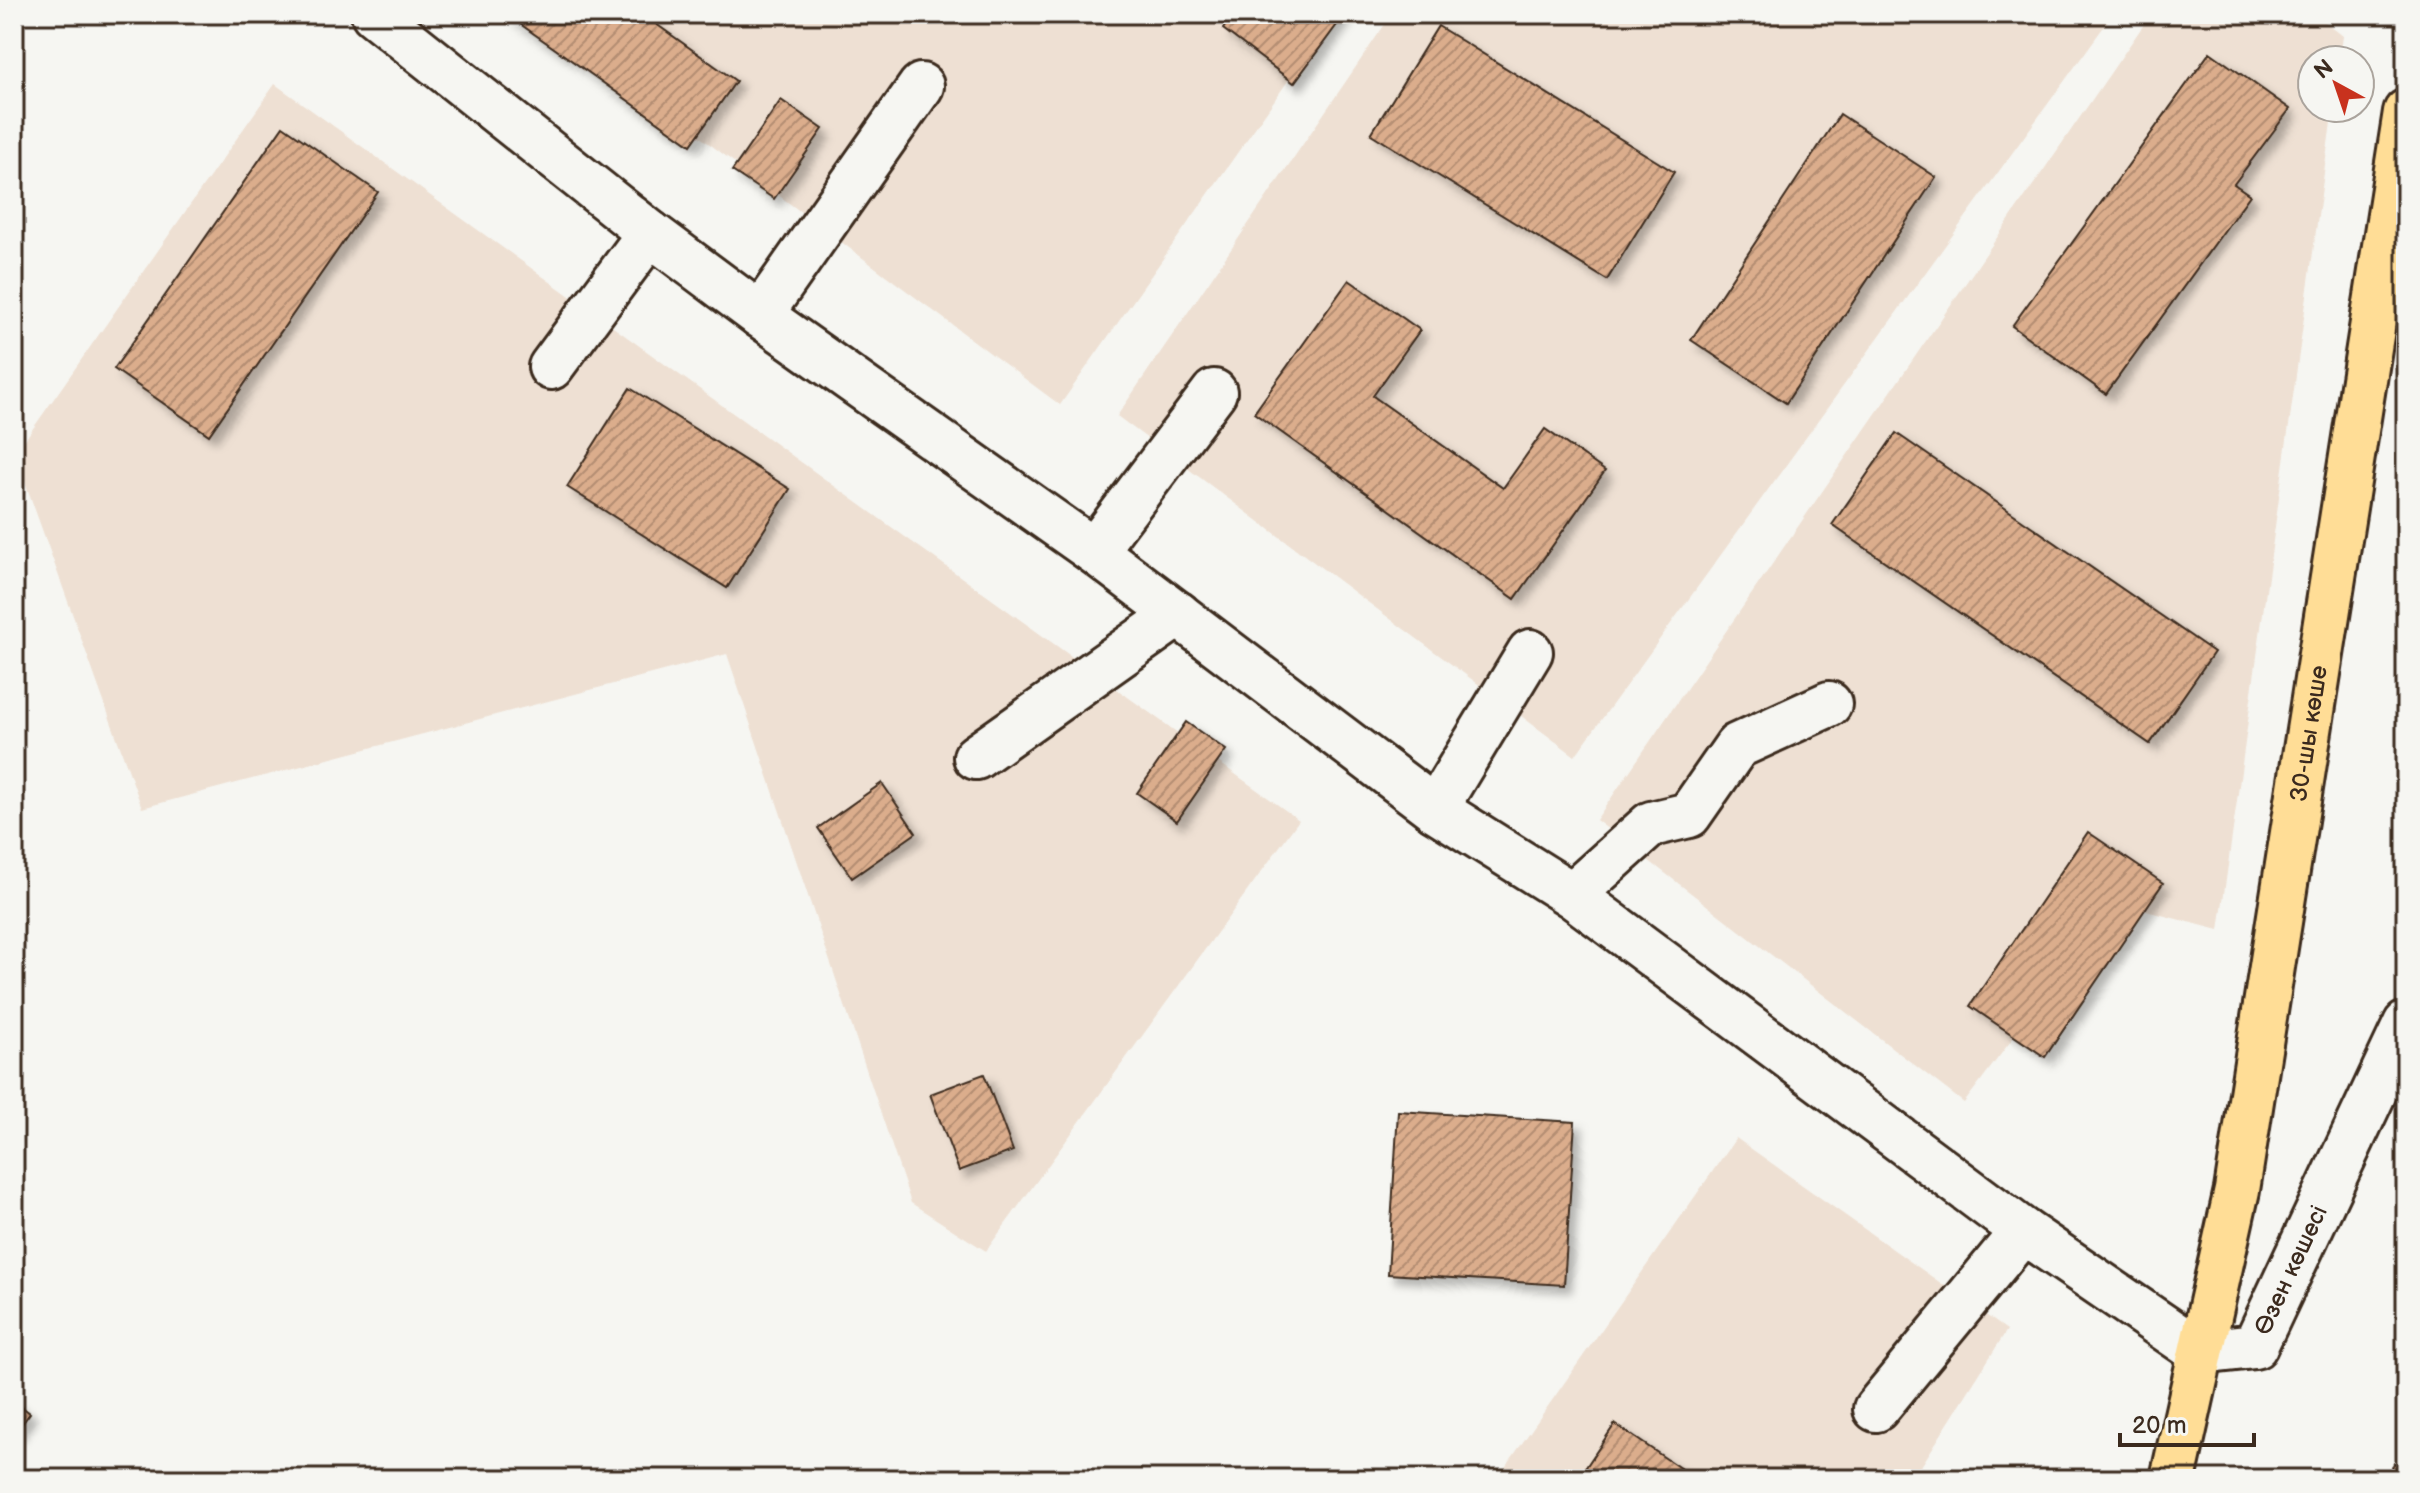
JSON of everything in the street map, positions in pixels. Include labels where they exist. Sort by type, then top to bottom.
[{"type":"main road","name":"30-шы көше","points":[[2200,1352],[2237,1190],[2406,112]]},
{"type":"main road","points":[[2173,1479],[2200,1352]]},
{"type":"street","points":[[374,14],[650,233],[760,315],[1094,551],[1435,809],[1572,895],[2023,1231],[2200,1352]]},
{"type":"street","points":[[760,315],[921,86]]},
{"type":"street","points":[[551,367],[650,233]]},
{"type":"street","points":[[1094,551],[1214,392]]},
{"type":"street","points":[[976,757],[1178,614]]},
{"type":"street","points":[[1435,809],[1530,652]]},
{"type":"street","points":[[1572,895],[1651,824],[1689,815],[1737,746],[1829,704]]},
{"type":"street","name":"Өзен көшесі","points":[[2200,1352],[2255,1346],[2406,1024]]},
{"type":"street","points":[[1876,1409],[2023,1231]]},
{"type":"shaded area","points":[[535,14],[1335,14],[1060,405]]},
{"type":"shaded area","points":[[1392,14],[2113,14],[1575,756],[1117,416]]},
{"type":"shaded area","points":[[2151,14],[2315,14],[2343,36],[2342,44],[2296,44],[2296,124],[2331,124],[2219,930],[2115,903],[1964,1103],[1596,820]]},
{"type":"shaded area","points":[[275,84],[1299,820],[986,1251],[911,1203],[727,654],[142,808],[15,454]]},
{"type":"shaded area","points":[[1736,1138],[2007,1330],[1913,1479],[1497,1479]]},
{"type":"building","points":[[506,14],[642,14],[736,81],[691,145]]},
{"type":"building","points":[[1234,14],[1345,14],[1294,83],[1223,29]]},
{"type":"building","points":[[1438,26],[1674,172],[1607,280],[1371,134]]},
{"type":"building","points":[[2210,52],[2290,109],[2234,184],[2250,195],[2106,394],[2012,326]]},
{"type":"building","points":[[781,100],[823,129],[774,199],[732,171]]},
{"type":"building","points":[[1840,114],[1936,177],[1786,403],[1691,340]]},
{"type":"building","points":[[283,126],[378,192],[209,435],[114,369]]},
{"type":"building","points":[[1349,280],[1420,330],[1373,396],[1503,488],[1545,429],[1605,471],[1515,599],[1254,413]]},
{"type":"building","points":[[630,388],[790,489],[727,588],[567,487]]},
{"type":"building","points":[[1896,433],[2214,652],[2150,744],[1832,525]]},
{"type":"building","points":[[1186,722],[1226,750],[1177,821],[1137,793]]},
{"type":"building","points":[[882,783],[916,833],[852,878],[818,828]]},
{"type":"building","points":[[2088,832],[2163,883],[2045,1057],[1970,1006]]},
{"type":"building","points":[[984,1074],[1013,1151],[959,1171],[930,1094]]},
{"type":"building","points":[[1398,1111],[1575,1122],[1564,1285],[1388,1274]]},
{"type":"building","points":[[14,1401],[30,1413],[14,1435]]},
{"type":"building","points":[[1615,1424],[1696,1479],[1578,1479]]},
{"type":"building","points":[[2394,1463],[2406,1468],[2406,1479],[2387,1479]]}]
